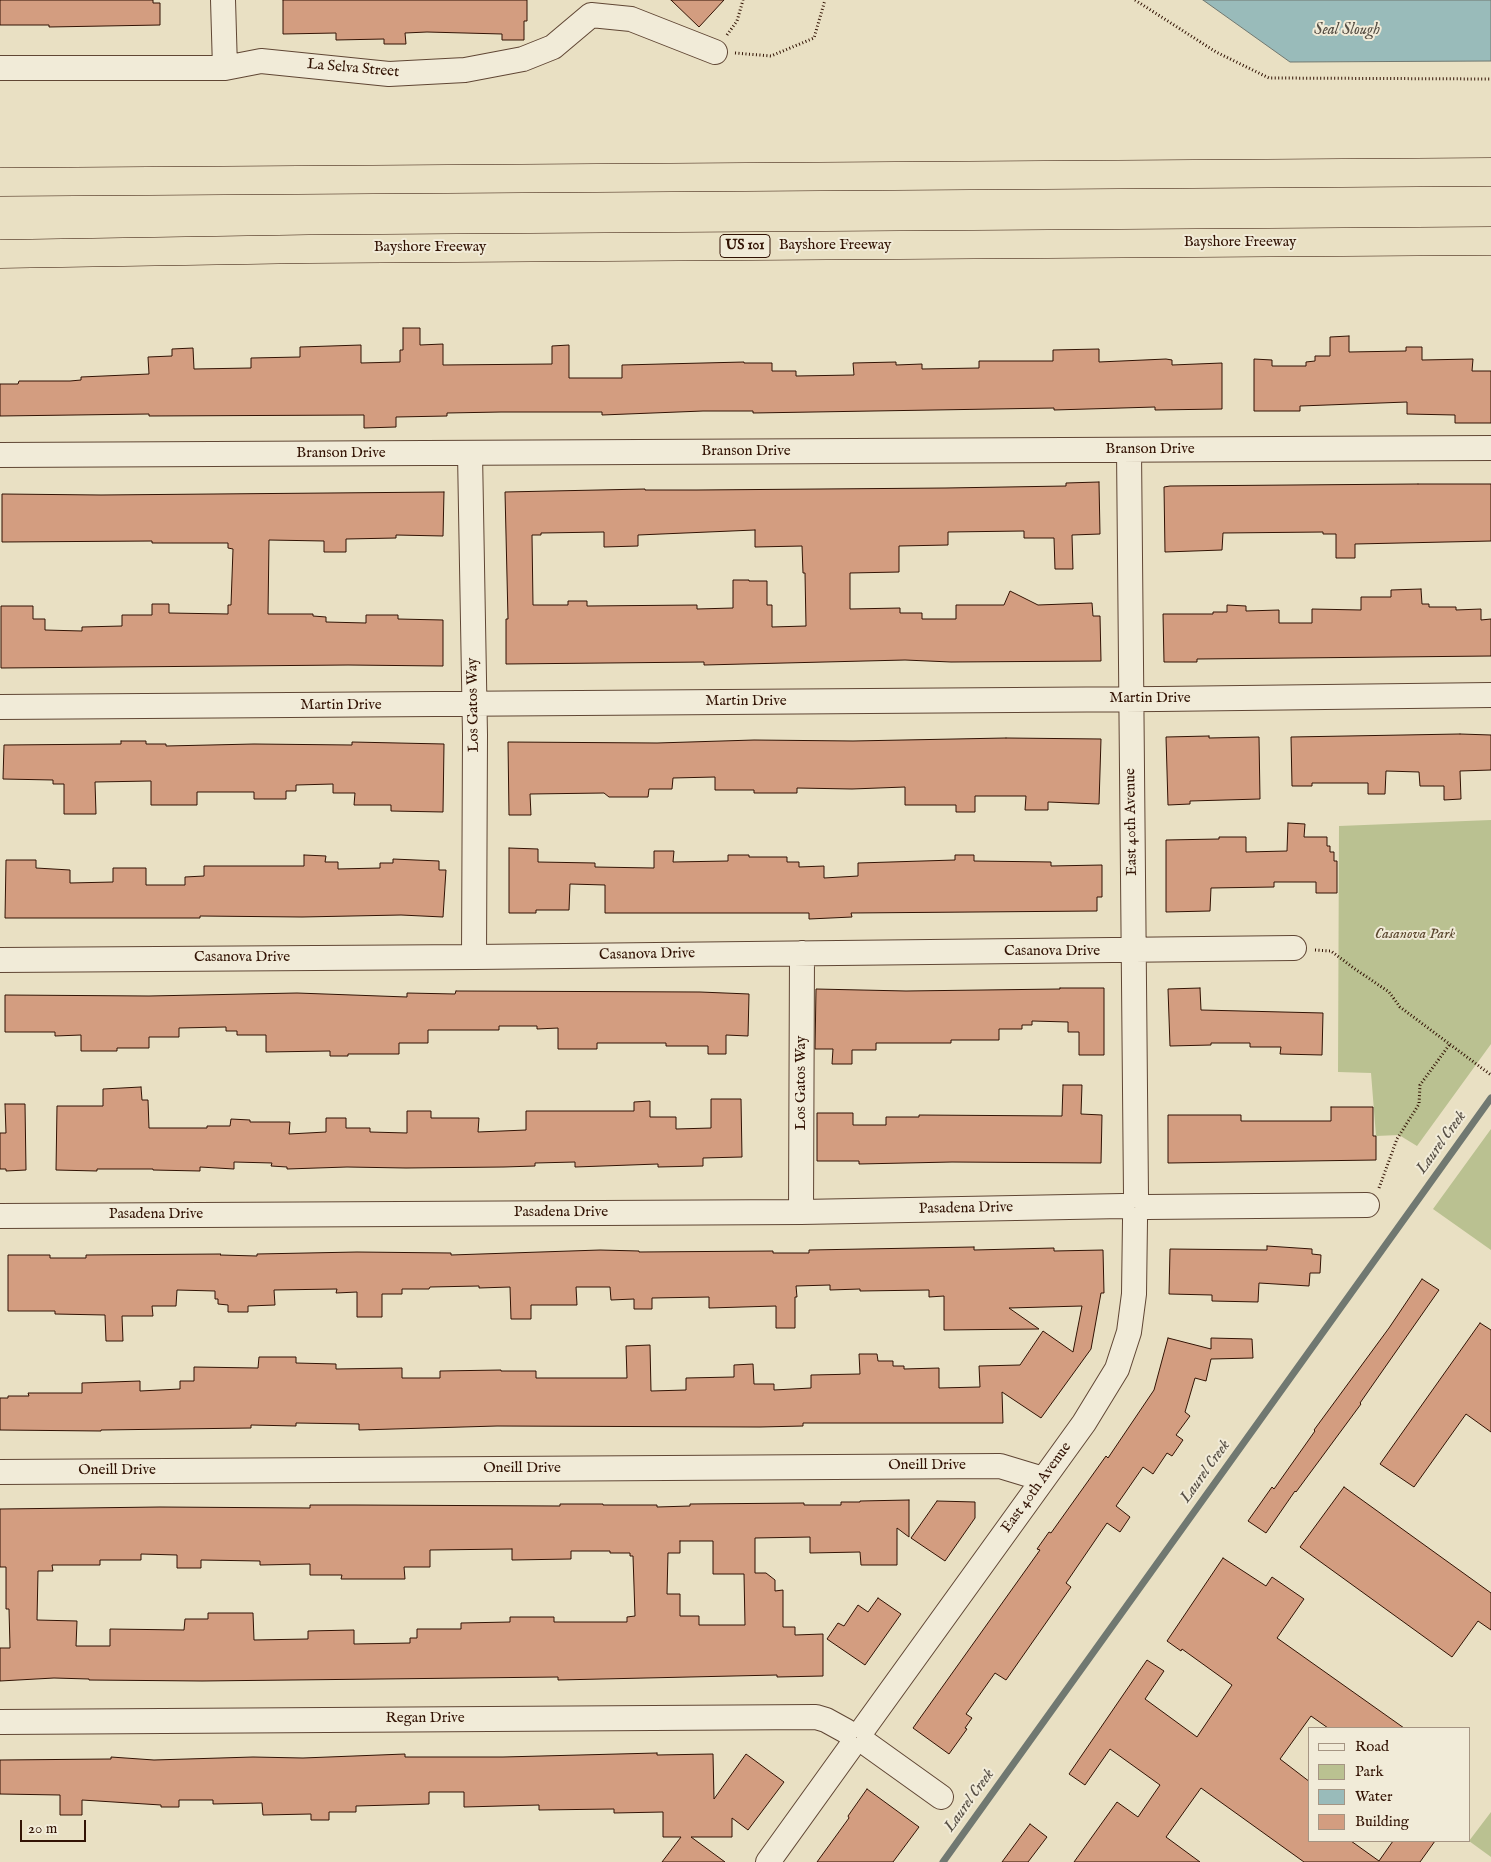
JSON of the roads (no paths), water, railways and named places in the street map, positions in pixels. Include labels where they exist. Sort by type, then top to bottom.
[{"type":"highway","points":[[0,182],[1491,172]]},
{"type":"highway","name":"Bayshore Freeway","points":[[0,254],[319,249],[1491,241]]},
{"type":"street","points":[[223,0],[225,68]]},
{"type":"street","name":"La Selva Street","points":[[0,68],[225,68],[260,60],[389,74],[465,70],[522,60],[553,47],[591,7],[631,19],[715,52]]},
{"type":"street","name":"Branson Drive","points":[[0,455],[1491,448]]},
{"type":"street","name":"East 40th Avenue","points":[[768,1862],[1084,1423],[1117,1369],[1129,1332],[1134,1294],[1135,1207],[1129,450]]},
{"type":"street","name":"Los Gatos Way","points":[[470,453],[474,705],[474,957]]},
{"type":"street","name":"Martin Drive","points":[[0,707],[1131,700],[1491,695]]},
{"type":"street","name":"Casanova Drive","points":[[0,960],[1134,951],[1294,948]]},
{"type":"street","name":"Los Gatos Way","points":[[801,1212],[802,953]]},
{"type":"street","name":"Pasadena Drive","points":[[0,1216],[801,1212],[1367,1205]]},
{"type":"street","name":"Oneill Drive","points":[[0,1472],[1000,1466],[1043,1479]]},
{"type":"street","name":"Regan Drive","points":[[0,1722],[816,1717],[826,1720],[857,1738],[941,1797]]},
{"type":"water","name":"Seal Slough","points":[[1203,0],[1491,0],[1491,61],[1290,62]]},
{"type":"waterway","name":"Laurel Creek","points":[[943,1862],[1491,1098]]},
{"type":"park label","name":"Casanova Park","points":[[1415,935]]}]
